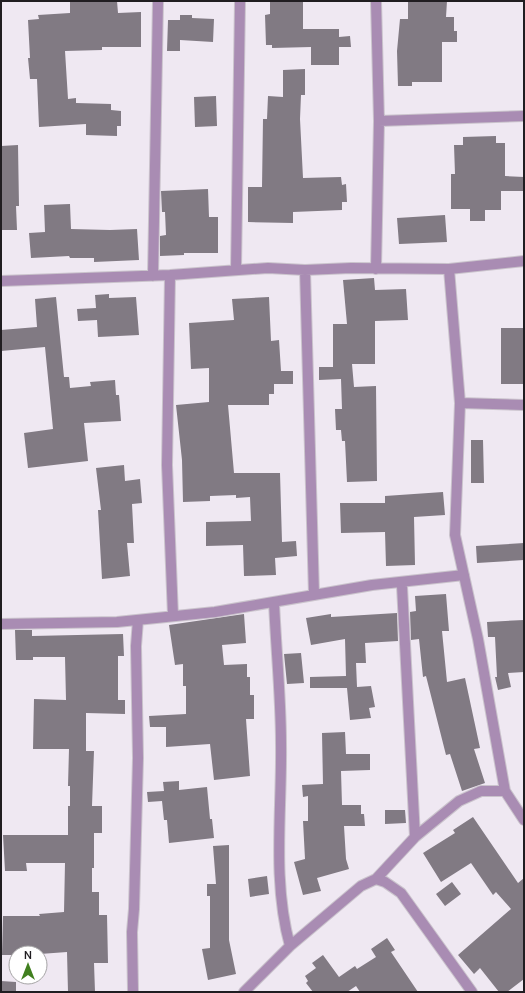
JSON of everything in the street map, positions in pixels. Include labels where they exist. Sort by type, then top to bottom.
[{"type":"street","points":[[152,276],[158,1]]},
{"type":"street","points":[[236,270],[240,1]]},
{"type":"street","points":[[376,1],[379,121],[376,269]]},
{"type":"street","points":[[379,121],[524,116]]},
{"type":"street","points":[[1,281],[152,276],[268,268],[305,270],[449,269],[524,261]]},
{"type":"street","points":[[449,269],[460,403],[455,536],[478,639],[505,790],[524,820]]},
{"type":"street","points":[[305,270],[314,595]]},
{"type":"street","points":[[170,275],[167,465],[173,616]]},
{"type":"street","points":[[460,403],[524,405]]},
{"type":"street","points":[[1,624],[138,620],[215,612],[372,585],[464,575]]},
{"type":"street","points":[[402,586],[415,837]]},
{"type":"street","points":[[274,602],[281,744],[280,885],[285,928],[290,946]]},
{"type":"street","points":[[132,992],[132,932],[134,909],[138,758],[136,646],[138,620]]},
{"type":"street","points":[[244,992],[290,946],[361,886],[376,879],[415,837],[459,801],[481,791],[505,790]]},
{"type":"street","points":[[376,879],[385,882],[401,893],[466,990]]},
{"type":"building","points":[[70,1],[117,1],[118,13],[141,12],[141,47],[102,47],[102,50],[65,51],[68,99],[76,98],[76,103],[111,104],[111,110],[121,111],[121,126],[117,126],[117,136],[86,135],[86,124],[39,127],[37,79],[30,79],[28,58],[30,58],[28,20],[39,19],[38,15],[70,13]]},
{"type":"building","points":[[270,1],[303,1],[303,29],[339,29],[339,37],[350,36],[351,47],[339,47],[339,65],[311,65],[311,47],[272,48],[272,45],[266,45],[265,15],[270,14]]},
{"type":"building","points":[[408,1],[447,1],[446,17],[454,17],[454,31],[457,31],[457,42],[442,42],[442,82],[412,82],[412,86],[398,86],[397,51],[400,19],[408,19]]},
{"type":"building","points":[[180,15],[192,15],[192,18],[214,19],[213,42],[180,40],[180,51],[167,51],[168,20],[180,20]]},
{"type":"building","points":[[305,69],[305,95],[301,95],[300,119],[303,178],[341,177],[342,185],[346,184],[347,202],[342,202],[342,210],[293,212],[293,223],[248,222],[248,187],[262,187],[263,119],[267,119],[268,96],[283,97],[283,70]]},
{"type":"building","points":[[216,96],[217,126],[195,127],[194,97]]},
{"type":"building","points":[[496,136],[496,143],[505,143],[505,176],[524,177],[524,191],[501,191],[501,210],[485,210],[485,221],[470,221],[470,209],[451,209],[451,174],[455,174],[454,145],[463,145],[463,137]]},
{"type":"building","points":[[18,145],[19,206],[16,206],[17,230],[2,230],[1,146]]},
{"type":"building","points":[[208,189],[209,217],[218,217],[218,253],[184,253],[184,255],[160,256],[160,236],[166,235],[165,212],[162,212],[161,191]]},
{"type":"building","points":[[70,204],[71,229],[137,229],[139,260],[94,262],[94,258],[70,258],[69,256],[31,258],[29,233],[45,232],[44,205]]},
{"type":"building","points":[[445,215],[447,242],[399,244],[397,218]]},
{"type":"building","points":[[374,278],[375,290],[406,289],[408,320],[375,321],[375,364],[352,364],[354,387],[376,386],[377,481],[347,482],[345,441],[342,441],[341,430],[336,430],[335,409],[342,409],[341,379],[319,380],[319,367],[333,367],[333,324],[347,324],[343,280]]},
{"type":"building","points":[[109,294],[109,298],[136,297],[139,335],[98,337],[97,320],[78,321],[77,309],[96,308],[95,295]]},
{"type":"building","points":[[56,297],[64,377],[69,377],[70,388],[91,386],[90,382],[115,380],[116,395],[119,395],[121,421],[84,423],[88,461],[28,468],[24,433],[53,429],[45,347],[1,351],[1,330],[37,327],[35,299]]},
{"type":"building","points":[[269,297],[271,341],[279,340],[281,371],[293,371],[293,384],[274,384],[274,394],[269,394],[269,405],[228,405],[234,473],[280,473],[282,542],[296,541],[297,556],[275,558],[276,575],[244,576],[243,545],[206,546],[206,522],[251,521],[250,497],[236,498],[236,495],[210,496],[210,501],[183,502],[182,460],[176,405],[209,402],[209,368],[191,369],[189,323],[234,320],[232,299]]},
{"type":"building","points":[[501,328],[524,328],[524,384],[501,384]]},
{"type":"building","points":[[471,440],[483,440],[484,483],[471,483]]},
{"type":"building","points":[[124,465],[125,481],[140,479],[142,503],[132,504],[134,543],[127,543],[130,576],[102,579],[98,510],[101,510],[96,468]]},
{"type":"building","points":[[443,492],[445,515],[414,517],[415,565],[386,566],[385,532],[341,533],[340,503],[385,503],[385,496]]},
{"type":"building","points":[[524,543],[524,560],[477,563],[476,546]]},
{"type":"building","points":[[446,594],[449,631],[442,631],[447,682],[465,678],[480,748],[474,749],[485,783],[462,791],[450,754],[446,755],[426,676],[423,677],[419,639],[411,640],[410,612],[416,611],[415,596]]},
{"type":"building","points":[[397,613],[398,641],[365,643],[366,663],[356,663],[357,687],[371,686],[375,707],[369,708],[371,718],[350,720],[347,688],[310,688],[310,677],[346,676],[345,639],[311,645],[306,618],[331,614],[331,617]]},
{"type":"building","points":[[244,614],[246,643],[222,645],[224,665],[247,664],[247,677],[250,677],[250,695],[254,695],[254,719],[246,719],[250,776],[214,780],[210,744],[166,747],[166,727],[150,727],[149,716],[186,714],[186,686],[183,686],[183,664],[175,665],[169,625]]},
{"type":"building","points":[[524,620],[524,672],[508,673],[511,687],[498,690],[495,677],[497,677],[495,637],[488,637],[487,622]]},
{"type":"building","points":[[15,630],[32,630],[32,636],[123,634],[124,656],[118,656],[118,700],[125,700],[125,714],[86,713],[86,751],[94,751],[92,806],[102,806],[102,833],[94,833],[92,892],[99,892],[99,915],[107,915],[108,963],[94,963],[95,992],[68,992],[67,952],[48,953],[48,945],[8,945],[8,955],[2,955],[3,916],[40,916],[39,914],[64,912],[65,863],[26,863],[27,871],[5,871],[3,835],[68,835],[68,806],[70,806],[70,786],[68,786],[69,749],[33,749],[34,699],[66,700],[65,657],[33,657],[33,660],[16,660]]},
{"type":"building","points":[[301,653],[304,683],[287,684],[284,654]]},
{"type":"building","points":[[345,732],[346,754],[370,754],[370,770],[341,771],[342,805],[361,805],[361,814],[364,814],[365,826],[344,826],[346,859],[349,869],[317,878],[321,891],[303,895],[294,862],[305,859],[303,821],[308,821],[308,796],[303,797],[302,785],[323,784],[322,733]]},
{"type":"building","points":[[179,781],[179,790],[207,787],[210,819],[212,819],[214,838],[169,843],[167,820],[164,820],[162,801],[148,802],[147,792],[164,791],[163,782]]},
{"type":"building","points":[[385,810],[405,810],[406,823],[385,824]]},
{"type":"building","points":[[473,817],[518,883],[524,878],[524,979],[507,992],[499,992],[480,968],[474,974],[458,955],[511,909],[496,892],[493,895],[471,863],[441,882],[423,853],[455,833],[453,830]]},
{"type":"building","points":[[229,845],[229,940],[236,974],[208,980],[202,949],[210,948],[210,896],[207,896],[207,884],[216,884],[213,846]]},
{"type":"building","points":[[267,876],[269,894],[250,897],[248,879]]},
{"type":"building","points":[[452,882],[461,894],[445,906],[436,894]]},
{"type":"building","points":[[387,938],[395,950],[391,952],[418,992],[360,992],[356,986],[347,992],[313,992],[306,983],[308,981],[305,976],[316,968],[312,963],[323,955],[339,977],[355,966],[357,969],[376,957],[371,949]]},
{"type":"building","points":[[1,981],[8,981],[8,985],[16,985],[16,992],[1,992]]}]
